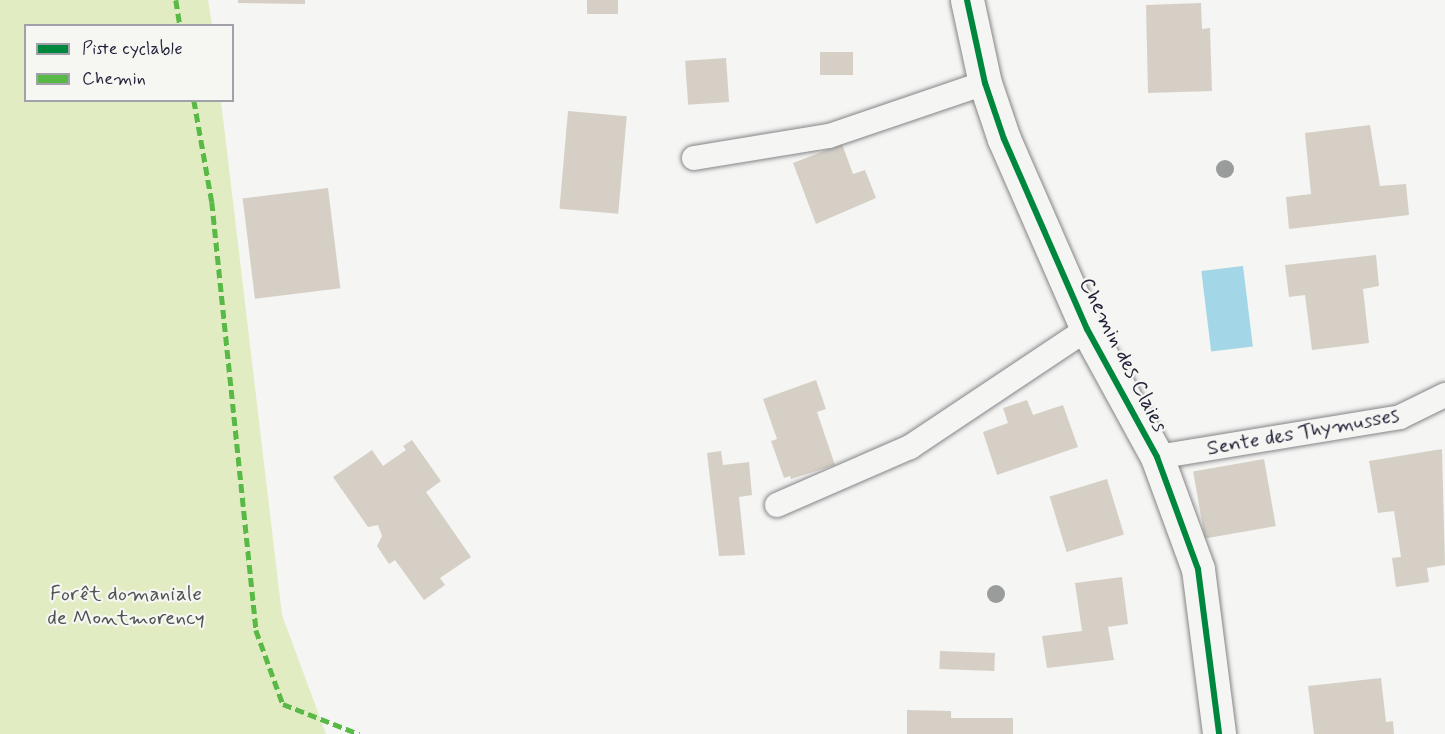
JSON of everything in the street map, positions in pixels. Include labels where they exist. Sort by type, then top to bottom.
[{"type":"street","name":"Chemin des Claies","points":[[967,0],[985,83],[1004,139],[1087,329],[1157,457],[1198,569],[1219,734]]},
{"type":"lane","points":[[694,158],[829,136],[985,83]]},
{"type":"lane","points":[[777,505],[910,447],[1087,329]]},
{"type":"lane","name":"Sente des Thymusses","points":[[1157,457],[1400,417],[1445,395]]},
{"type":"green space","name":"Forêt domaniale de Montmorency","points":[[0,0],[208,0],[212,24],[24,24],[24,102],[221,102],[282,615],[326,734],[0,734]]},
{"type":"water","points":[[1243,266],[1253,346],[1211,352],[1201,271]]},
{"type":"building","points":[[238,0],[305,0],[305,4],[238,3]]},
{"type":"building","points":[[587,0],[618,0],[618,14],[587,14]]},
{"type":"building","points":[[1201,3],[1202,29],[1210,28],[1212,91],[1148,93],[1146,5]]},
{"type":"building","points":[[820,52],[853,52],[853,75],[820,75]]},
{"type":"building","points":[[726,58],[729,102],[688,105],[685,61]]},
{"type":"building","points":[[568,111],[627,116],[618,214],[559,209]]},
{"type":"building","points":[[1370,125],[1380,186],[1406,184],[1409,215],[1289,229],[1286,197],[1311,194],[1305,133]]},
{"type":"building","points":[[842,144],[853,174],[865,170],[876,198],[816,224],[793,163]]},
{"type":"building","points":[[328,188],[340,288],[255,299],[243,198]]},
{"type":"building","points":[[1376,255],[1379,286],[1363,289],[1369,343],[1312,350],[1305,295],[1289,297],[1285,265]]},
{"type":"building","points":[[816,380],[826,409],[817,412],[835,465],[791,479],[790,476],[784,478],[771,441],[777,439],[763,399]]},
{"type":"building","points":[[1027,400],[1033,415],[1063,405],[1078,447],[997,475],[983,432],[1008,423],[1003,408]]},
{"type":"building","points":[[412,440],[441,481],[426,492],[471,557],[440,578],[445,585],[424,600],[395,560],[389,564],[377,546],[382,536],[378,525],[368,527],[333,477],[372,450],[383,466],[406,450],[403,446]]},
{"type":"building","points":[[1442,449],[1445,565],[1427,568],[1429,582],[1396,587],[1392,558],[1401,557],[1394,511],[1378,513],[1369,461]]},
{"type":"building","points":[[721,451],[723,465],[749,462],[752,495],[739,497],[745,555],[719,556],[707,453]]},
{"type":"building","points":[[1264,459],[1276,526],[1205,538],[1193,472]]},
{"type":"building","points":[[1107,479],[1124,534],[1067,552],[1050,497]]},
{"type":"building","points":[[1122,577],[1128,624],[1108,627],[1114,660],[1047,668],[1042,636],[1082,631],[1075,583]]},
{"type":"building","points":[[940,651],[995,653],[994,671],[939,669]]},
{"type":"building","points":[[1381,678],[1386,722],[1393,721],[1394,734],[1314,734],[1308,686]]},
{"type":"building","points":[[907,710],[951,711],[951,718],[1013,718],[1013,734],[907,734]]},
{"type":"marked path","points":[[176,0],[180,24]]},
{"type":"marked path","points":[[194,102],[212,202],[256,630],[283,704],[359,734]]},
{"type":"cycle path","points":[[967,0],[985,83],[1004,139],[1087,329],[1157,457],[1198,569],[1219,734]]}]
